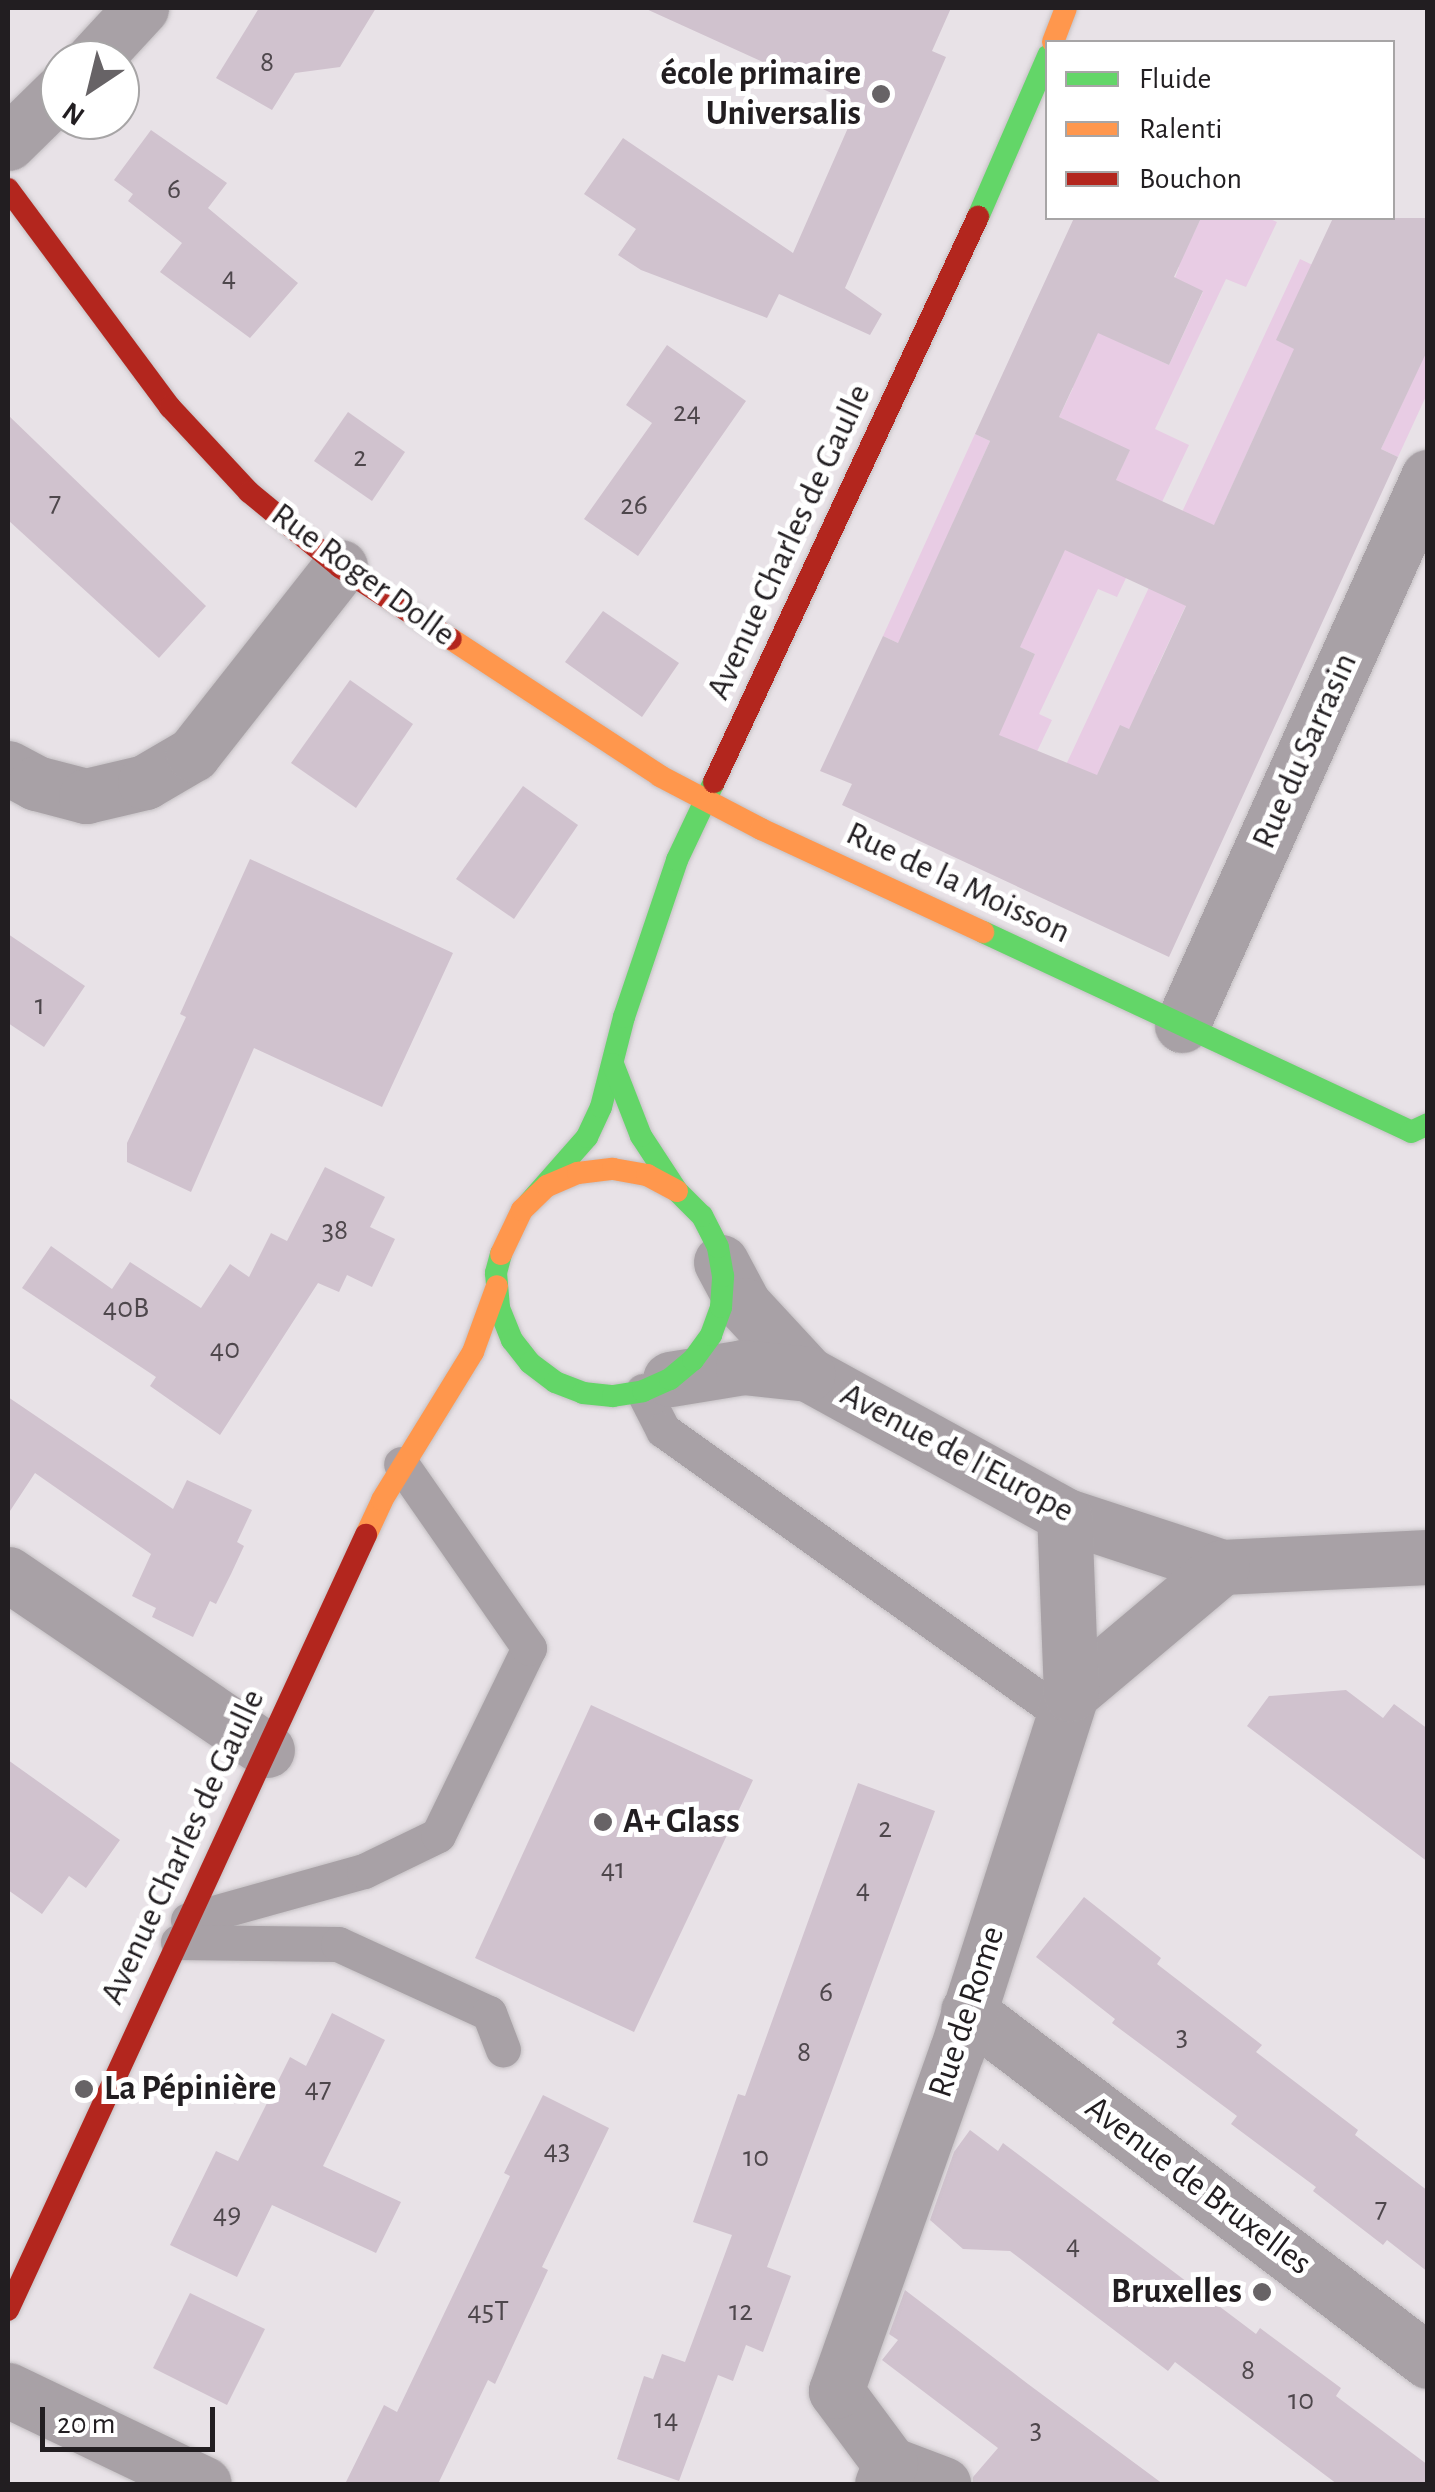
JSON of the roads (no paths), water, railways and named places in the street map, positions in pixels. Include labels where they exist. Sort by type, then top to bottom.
[{"type":"street","points":[[111,40],[141,8]]},
{"type":"street","points":[[1054,40],[1066,8]]},
{"type":"street","name":"Avenue Charles de Gaulle","points":[[529,1203],[587,1138],[677,860],[972,232],[1045,63]]},
{"type":"street","points":[[8,142],[40,111]]},
{"type":"street","name":"Rue Roger Dolle","points":[[8,189],[170,406],[249,492],[340,567],[660,776],[706,800]]},
{"type":"street","name":"Rue du Sarrasin","points":[[1182,1026],[1428,476]]},
{"type":"street","points":[[8,768],[36,783],[86,796],[146,782],[193,754],[340,567]]},
{"type":"street","name":"Rue de la Moisson","points":[[706,800],[1411,1132],[1428,1124]]},
{"type":"street","points":[[522,1388],[613,1396],[656,1385],[694,1360],[711,1335],[720,1306],[721,1262],[702,1216],[677,1191],[641,1136],[613,1064]]},
{"type":"street","points":[[582,1393],[555,1382],[530,1363],[512,1340],[498,1308],[504,1240],[529,1203],[547,1186],[578,1173],[613,1169],[647,1175],[677,1191]]},
{"type":"street","name":"Avenue de l'Europe","points":[[721,1262],[744,1305],[808,1374],[1064,1515],[1222,1566]]},
{"type":"street","name":"Avenue Charles de Gaulle","points":[[8,2310],[401,1464],[473,1352],[497,1286]]},
{"type":"street","name":"Avenue de l'Europe","points":[[656,1385],[743,1367],[808,1374]]},
{"type":"street","points":[[432,1418],[472,1402]]},
{"type":"street","name":"Rue de Rome","points":[[886,2474],[836,2391],[968,2011],[1067,1705],[1064,1515]]},
{"type":"street","points":[[1067,1705],[1222,1566],[1428,1557]]},
{"type":"street","points":[[8,1574],[267,1750]]},
{"type":"street","name":"Avenue de Bruxelles","points":[[968,2011],[1428,2360]]},
{"type":"street","points":[[8,2390],[204,2484]]},
{"type":"street","points":[[886,2474],[943,2484]]},
{"type":"lane","points":[[656,1385],[663,1430],[1067,1705]]},
{"type":"lane","points":[[183,1931],[364,1871],[438,1834],[529,1648],[401,1464]]},
{"type":"lane","points":[[183,1931],[338,1944],[490,2013],[503,2049]]},
{"type":"place","name":"école primaire Universalis","points":[[881,94]]},
{"type":"place","name":"A+ Glass","points":[[603,1822]]},
{"type":"place","name":"La Pépinière","points":[[84,2089]]},
{"type":"place","name":"Bruxelles","points":[[1262,2292]]}]
